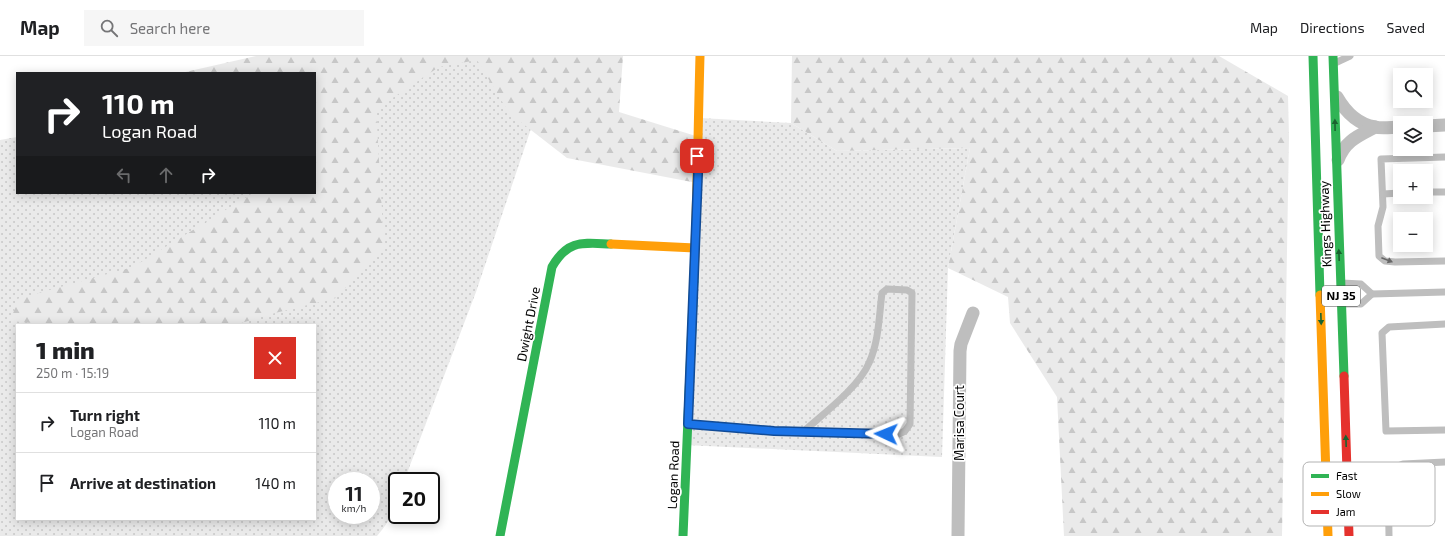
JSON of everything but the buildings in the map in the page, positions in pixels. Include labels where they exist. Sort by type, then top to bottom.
[{"type":"main road","name":"Logan Road","points":[[683,536],[698,174],[697,156],[700,56]]},
{"type":"main road","name":"Kings Highway","points":[[1313,56],[1326,462]]},
{"type":"main road","name":"Kings Highway","points":[[1333,60],[1346,462]]},
{"type":"main road","name":"Dwight Drive","points":[[500,536],[552,267],[557,258],[566,248],[574,244],[582,243],[695,248]]},
{"type":"main road","name":"Kings Highway","points":[[1328,526],[1328,536]]},
{"type":"main road","name":"Kings Highway","points":[[1349,526],[1349,536]]},
{"type":"street","points":[[1335,94],[1347,112],[1358,121],[1375,127],[1393,127]]},
{"type":"street","points":[[1433,126],[1445,125]]},
{"type":"street","points":[[1336,165],[1345,146],[1358,136],[1375,127]]},
{"type":"street","name":"Marisa Court","points":[[958,536],[960,352],[961,344],[973,313]]},
{"type":"lane","points":[[1333,60],[1350,56]]},
{"type":"lane","points":[[1445,156],[1381,159],[1384,207],[1378,226],[1379,256],[1385,261],[1445,261]]},
{"type":"lane","points":[[1433,192],[1445,192]]},
{"type":"lane","points":[[1383,194],[1393,193]]},
{"type":"lane","points":[[1340,283],[1361,284],[1372,294]]},
{"type":"lane","points":[[688,424],[803,432],[899,434],[905,431],[910,424],[912,293],[907,290],[887,289],[882,293],[876,341],[869,363],[859,381],[803,432]]},
{"type":"lane","points":[[1341,304],[1361,304],[1372,294],[1445,292]]},
{"type":"lane","points":[[1445,324],[1389,326],[1382,333],[1386,431],[1445,430]]},
{"type":"lane","points":[[1435,462],[1445,462]]},
{"type":"lane","points":[[1389,526],[1389,536]]},
{"type":"green space","points":[[256,56],[623,56],[619,112],[699,137],[697,183],[567,158],[509,113],[477,60],[439,67],[376,109],[384,246],[336,298],[267,315],[238,324],[43,324],[11,321],[17,299],[133,267],[251,194],[316,194],[316,72],[185,72]]},
{"type":"green space","points":[[510,56],[540,102],[476,292],[407,472],[388,472],[388,521],[377,536],[0,536],[0,140],[16,137],[16,194],[316,194],[316,73]]},
{"type":"green space","points":[[792,56],[1219,56],[1288,96],[1289,137],[1282,536],[1064,536],[1057,397],[1010,323],[1008,297],[948,268],[970,148],[837,151],[791,123]]},
{"type":"green space","points":[[700,118],[791,123],[837,151],[970,148],[948,268],[942,457],[686,445]]},
{"type":"traffic: fast","points":[[1313,56],[1320,295]]},
{"type":"traffic: fast","points":[[1333,56],[1344,376]]},
{"type":"traffic: fast","points":[[500,536],[552,267],[564,251],[570,247],[584,243],[611,244]]},
{"type":"traffic: fast","points":[[683,536],[694,277]]},
{"type":"traffic: slow","points":[[694,277],[700,56]]},
{"type":"traffic: slow","points":[[611,244],[695,248]]},
{"type":"traffic: slow","points":[[1320,295],[1326,462]]},
{"type":"traffic: slow","points":[[1328,526],[1328,536]]},
{"type":"traffic: jam","points":[[1344,376],[1347,462]]},
{"type":"traffic: jam","points":[[1349,526],[1349,536]]},
{"type":"route","points":[[697,156],[698,174],[688,424],[774,431],[886,434]]}]
